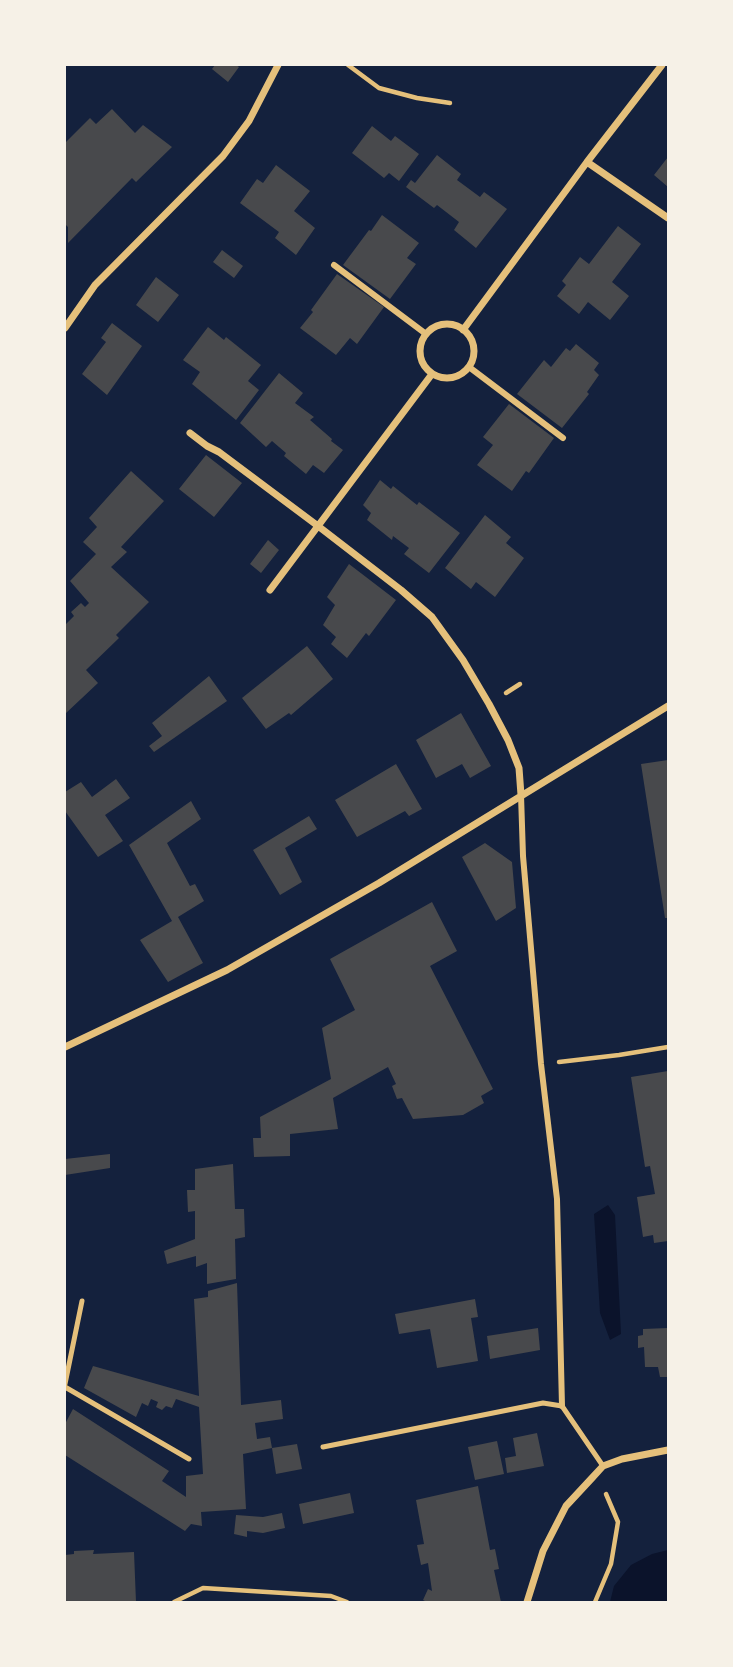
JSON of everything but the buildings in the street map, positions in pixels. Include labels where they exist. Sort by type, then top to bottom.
[{"type":"street","points":[[65,328],[95,285],[223,156],[249,121],[278,65]]},
{"type":"street","points":[[463,330],[662,65]]},
{"type":"street","points":[[587,162],[668,218]]},
{"type":"street","points":[[334,265],[425,334]]},
{"type":"street","points":[[448,324],[463,330],[470,335],[473,343],[474,351],[469,367],[456,377],[447,379],[432,374],[421,359],[420,350],[425,334],[439,325],[448,324]]},
{"type":"street","points":[[469,367],[563,438]]},
{"type":"street","points":[[270,590],[432,374]]},
{"type":"street","points":[[190,433],[318,526],[432,617],[463,660],[489,704],[519,768],[523,856],[541,1064],[557,1199],[562,1406]]},
{"type":"street","points":[[65,1047],[227,970],[379,883],[668,706]]},
{"type":"street","points":[[527,1602],[543,1551],[566,1506],[603,1466],[622,1459],[668,1450]]},
{"type":"lane","points":[[82,1301],[65,1386],[189,1459]]},
{"type":"lane","points":[[324,1447],[543,1403],[562,1406],[603,1466]]},
{"type":"path","points":[[348,65],[379,88],[450,103]]},
{"type":"path","points":[[541,1064],[668,1047]]},
{"type":"path","points":[[592,1478],[608,1496],[618,1522],[611,1564],[595,1602]]},
{"type":"path","points":[[174,1602],[203,1588],[331,1596],[347,1602]]},
{"type":"water","points":[[608,1205],[615,1215],[621,1334],[610,1340],[600,1313],[594,1214]]},
{"type":"water","points":[[668,1550],[668,1602],[610,1602],[614,1586],[631,1565],[652,1554]]}]
